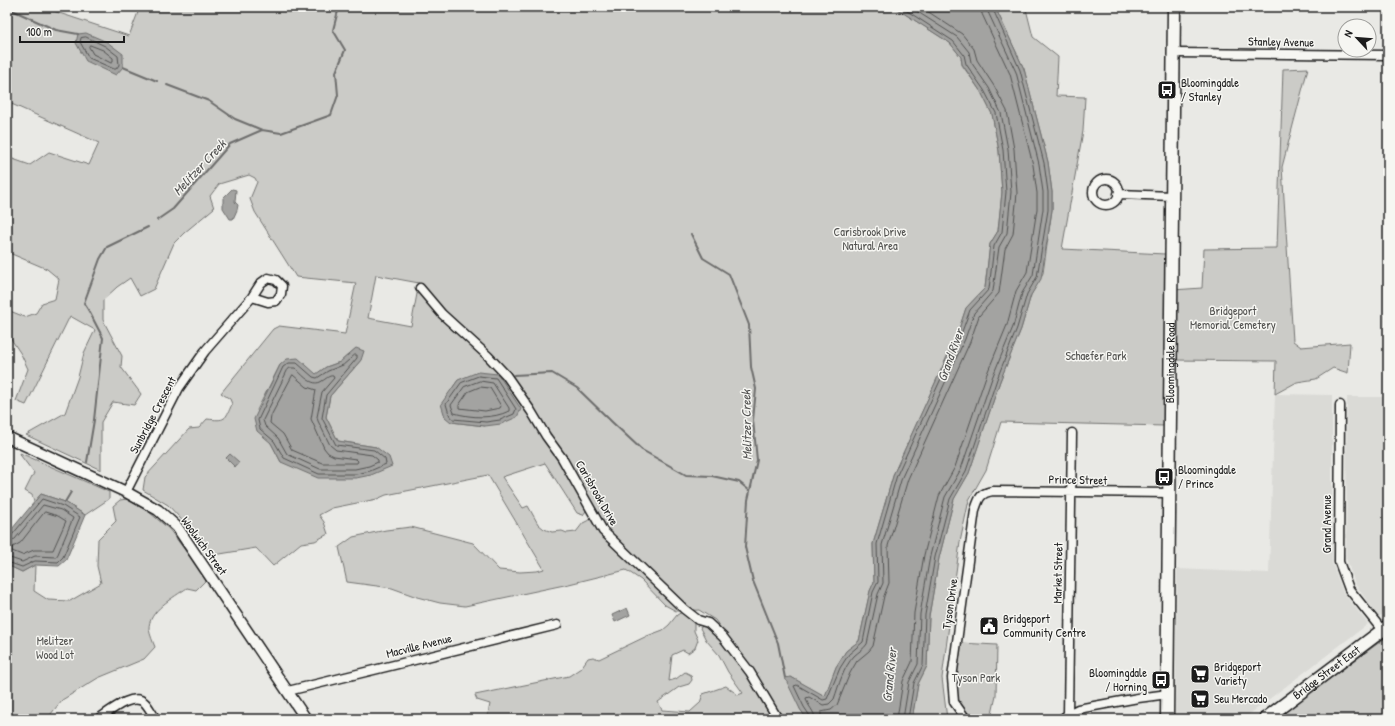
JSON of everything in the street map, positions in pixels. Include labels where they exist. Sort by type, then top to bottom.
[{"type":"main road","name":"Bloomingdale Road","points":[[1167,719],[1172,196],[1175,53],[1174,7]]},
{"type":"main road","name":"Bridge Street East","points":[[1265,719],[1385,628]]},
{"type":"street","name":"Stanley Avenue","points":[[1175,53],[1388,55]]},
{"type":"street","points":[[1118,194],[1172,196]]},
{"type":"street","name":"Carisbrook Drive","points":[[420,288],[442,314],[488,356],[506,375],[562,458],[603,531],[684,609],[698,620],[708,623],[723,637],[750,672],[778,719]]},
{"type":"street","name":"Sunbridge Crescent","points":[[126,492],[179,388],[205,351],[252,297]]},
{"type":"street","name":"Grand Avenue","points":[[1340,405],[1339,562],[1349,589],[1385,628]]},
{"type":"street","name":"Market Street","points":[[1065,717],[1072,433]]},
{"type":"street","name":"Woolwich Street","points":[[7,437],[126,492],[158,510],[177,527],[306,719]]},
{"type":"street","name":"Prince Street","points":[[986,492],[1071,491],[1170,493]]},
{"type":"street","name":"Tyson Drive","points":[[966,719],[954,702],[952,678],[975,510],[979,498],[986,492]]},
{"type":"street","name":"Macville Avenue","points":[[288,691],[557,625]]},
{"type":"street","points":[[1065,717],[1078,710],[1138,698],[1168,694]]},
{"type":"street","points":[[98,719],[126,701],[133,699],[140,700],[145,703],[156,719]]},
{"type":"shaded area","points":[[1275,394],[1332,395],[1332,563],[1343,592],[1368,624],[1243,719],[1175,719],[1177,569],[1269,573]]},
{"type":"shaded area","points":[[1347,397],[1388,397],[1388,610],[1379,617],[1355,584],[1346,558]]},
{"type":"green space","name":"Carisbrook Drive Natural Area","points":[[7,7],[41,7],[129,36],[140,7],[894,7],[950,43],[961,57],[962,65],[981,92],[992,114],[999,151],[1002,192],[998,231],[990,244],[985,288],[966,308],[957,335],[894,473],[873,544],[874,582],[870,591],[859,641],[846,651],[836,667],[825,697],[791,677],[800,709],[807,719],[782,719],[765,690],[715,620],[699,610],[676,611],[665,605],[641,580],[626,570],[569,584],[465,606],[440,603],[392,588],[347,582],[339,547],[353,537],[386,530],[411,527],[473,543],[499,570],[520,572],[544,569],[488,475],[386,495],[377,499],[332,508],[319,515],[324,522],[328,534],[315,541],[301,543],[273,566],[256,548],[214,555],[168,505],[143,490],[145,477],[189,429],[199,428],[207,419],[218,420],[226,416],[232,404],[230,399],[221,393],[273,329],[279,326],[345,334],[356,283],[296,277],[255,212],[250,199],[257,182],[255,178],[249,175],[219,184],[210,196],[214,208],[174,243],[154,289],[140,296],[130,278],[117,287],[103,300],[103,320],[122,356],[121,367],[141,394],[134,405],[113,402],[101,422],[101,470],[26,435],[65,413],[78,377],[84,353],[95,330],[70,316],[26,405],[16,401],[28,369],[21,354],[7,333],[7,311],[25,317],[36,313],[42,303],[55,299],[59,279],[47,269],[7,252],[7,157],[30,165],[49,152],[89,165],[99,143],[7,102]],"holes":[[[376,275],[419,283],[411,326],[368,318]],[[356,348],[361,360],[330,396],[326,417],[338,441],[376,447],[281,462],[257,410],[280,365],[316,375],[326,367],[340,362]],[[458,380],[485,426],[451,422],[451,390]],[[545,463],[577,513],[583,515],[591,504],[595,512],[591,519],[583,523],[576,532],[552,532],[544,529],[538,524],[528,506],[523,508],[502,477]]]},
{"type":"green space","name":"Schaefer Park","points":[[995,7],[1028,7],[1026,9],[1033,37],[1058,57],[1056,96],[1085,97],[1083,131],[1062,249],[1165,254],[1165,426],[1001,422],[986,470],[969,500],[960,542],[942,678],[947,719],[912,719],[918,684],[927,666],[929,616],[939,558],[954,499],[969,473],[1000,381],[1021,329],[1031,295],[1043,273],[1052,210],[1052,192],[1048,162],[1024,69]]},
{"type":"green space","name":"Bridgeport Memorial Cemetery","points":[[1308,68],[1282,167],[1293,341],[1301,347],[1350,343],[1348,373],[1333,368],[1316,379],[1297,382],[1275,394],[1276,361],[1172,360],[1173,290],[1202,288],[1204,249],[1277,248],[1283,69]]},
{"type":"green space","points":[[1388,267],[1388,340],[1386,341],[1385,277]]},
{"type":"green space","points":[[20,453],[109,492],[109,499],[85,515],[65,502],[41,494],[34,502],[32,495],[25,491],[34,473]]},
{"type":"green space","name":"Melitzer Wood Lot","points":[[127,499],[149,512],[169,529],[207,579],[196,590],[187,588],[157,610],[150,622],[149,629],[155,647],[144,659],[98,678],[62,700],[47,719],[7,719],[7,565],[22,572],[35,565],[34,591],[48,600],[70,601],[101,583],[97,566],[98,539],[116,521],[113,506],[120,500]]},
{"type":"green space","points":[[682,612],[694,621],[694,631],[698,640],[695,648],[688,653],[683,650],[672,655],[669,681],[676,679],[685,672],[691,675],[692,680],[689,684],[679,687],[658,702],[662,710],[690,712],[700,703],[703,694],[726,686],[738,695],[743,693],[728,672],[719,655],[706,640],[700,628],[704,625],[723,642],[747,673],[775,719],[730,719],[728,715],[699,719],[487,719],[490,704],[477,700],[475,695],[569,676],[581,668],[588,658],[593,657],[599,659],[663,630],[677,615]]},
{"type":"green space","points":[[1388,636],[1388,719],[1275,719]]},
{"type":"green space","name":"Tyson Park","points":[[960,643],[997,645],[996,696],[992,714],[985,719],[969,719],[957,702],[955,677]]},
{"type":"water","name":"Grand River","points":[[894,7],[995,7],[1024,69],[1048,162],[1052,192],[1052,210],[1041,279],[1031,295],[1021,329],[1000,381],[969,473],[954,499],[939,558],[929,616],[927,666],[918,684],[912,719],[807,719],[800,709],[785,678],[791,677],[825,696],[836,667],[846,651],[859,641],[870,591],[874,582],[873,544],[894,473],[957,335],[966,308],[985,288],[990,244],[998,231],[1002,192],[999,151],[992,114],[981,92],[962,64],[961,57],[950,43]]},
{"type":"water","points":[[86,33],[107,42],[123,54],[123,67],[116,75],[86,61],[76,43],[78,34]]},
{"type":"water","points":[[232,189],[236,190],[235,202],[238,205],[233,219],[230,219],[223,208],[223,198]]},
{"type":"water","points":[[356,348],[364,351],[361,360],[330,396],[326,417],[338,441],[376,447],[389,457],[392,466],[371,475],[356,478],[318,478],[281,462],[271,443],[257,431],[254,419],[280,365],[287,359],[298,358],[316,374],[326,367],[340,362]]},
{"type":"water","points":[[478,372],[498,374],[521,409],[517,417],[501,424],[485,426],[451,422],[445,417],[441,404],[458,380]]},
{"type":"water","points":[[230,454],[239,462],[235,467],[226,458]]},
{"type":"water","points":[[41,494],[65,502],[85,515],[66,560],[59,566],[35,565],[22,572],[7,565],[7,535]]},
{"type":"water","points":[[627,608],[630,615],[615,622],[612,615]]},
{"type":"waterway","name":"Melitzer Creek","points":[[167,85],[209,101],[235,119],[262,130],[281,133],[331,115],[338,95],[336,72],[345,50],[333,30],[339,7]]},
{"type":"waterway","points":[[12,10],[56,30],[78,34]]},
{"type":"waterway","points":[[123,67],[157,81]]},
{"type":"waterway","name":"Melitzer Creek","points":[[157,220],[173,209],[230,144],[262,130]]},
{"type":"waterway","name":"Melitzer Creek","points":[[87,462],[94,420],[103,338],[84,303],[100,259],[107,247],[148,227]]},
{"type":"waterway","name":"Melitzer Creek","points":[[691,234],[703,258],[729,274],[749,325],[751,367],[756,389],[753,420],[757,460],[748,500],[745,547],[753,581],[778,643],[785,678]]},
{"type":"waterway","points":[[514,375],[552,373],[577,388],[642,450],[686,475],[712,476],[739,482],[750,491]]},
{"type":"waterway","points":[[65,502],[71,492]]},
{"type":"place","name":"Bloomingdale / Stanley","points":[[1167,90]]},
{"type":"place","name":"Bloomingdale / Prince","points":[[1164,477]]},
{"type":"place","name":"Bridgeport Community Centre","points":[[989,626]]},
{"type":"place","name":"Bridgeport Variety","points":[[1200,674]]},
{"type":"place","name":"Bloomingdale / Horning","points":[[1161,680]]},
{"type":"place","name":"Seu Mercado","points":[[1200,699]]}]
